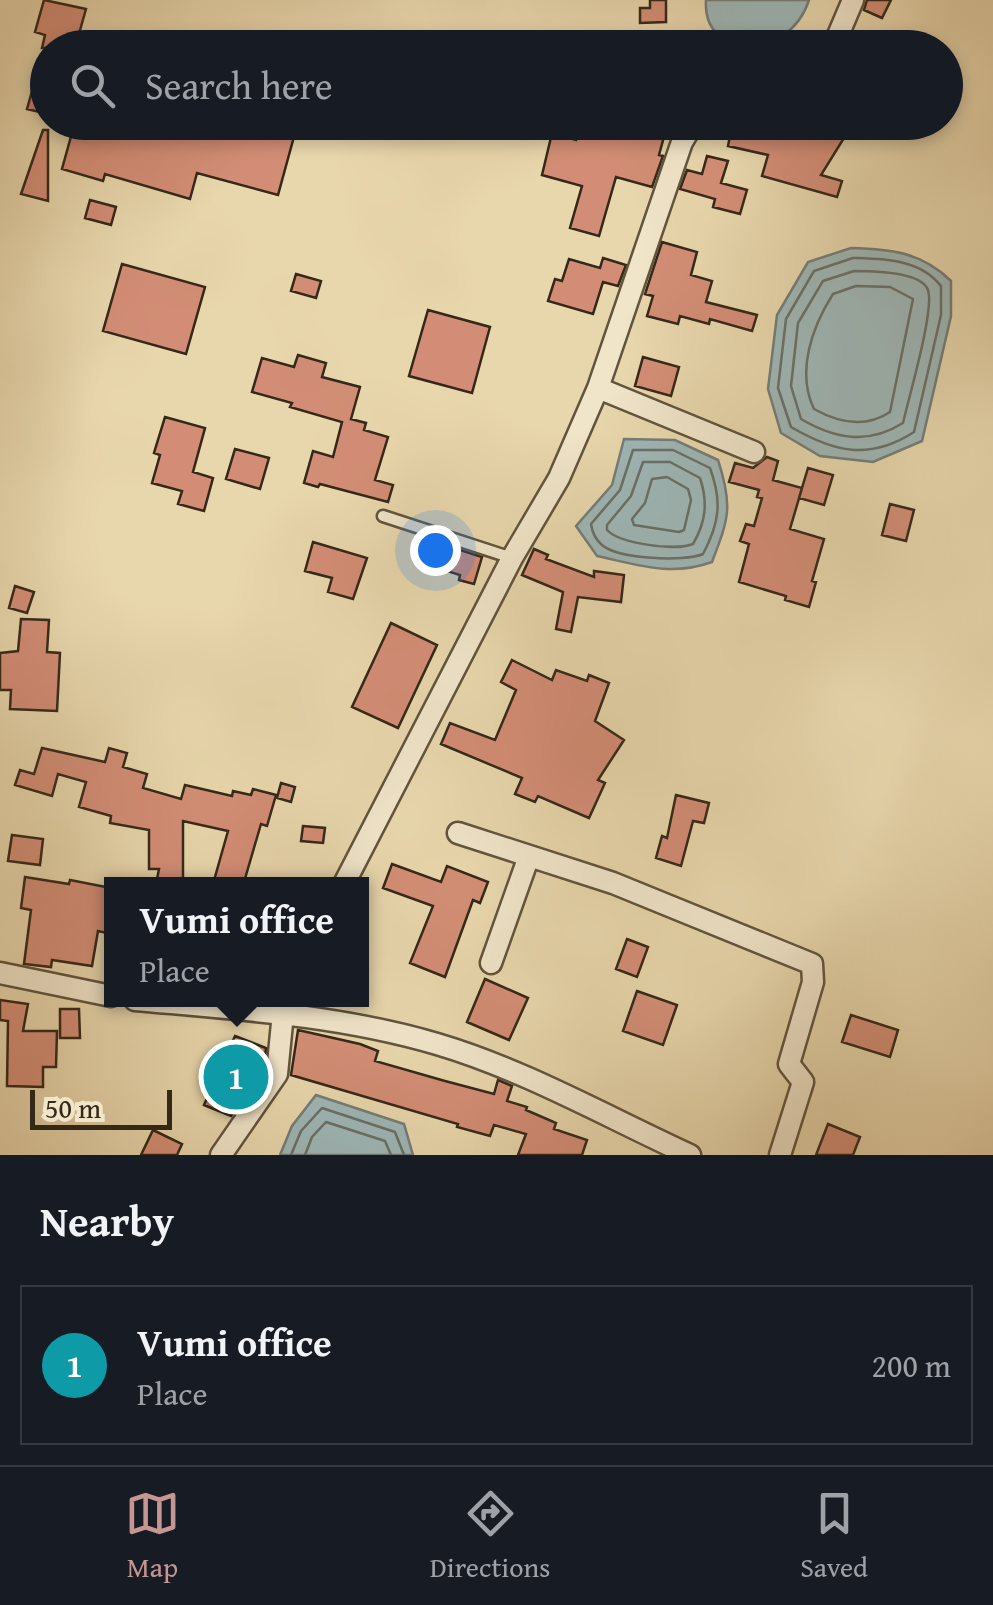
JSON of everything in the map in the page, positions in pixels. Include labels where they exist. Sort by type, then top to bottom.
[{"type":"street","points":[[840,30],[853,0]]},
{"type":"street","points":[[348,877],[512,558],[559,478],[598,388],[683,140]]},
{"type":"street","points":[[598,388],[754,452]]},
{"type":"street","points":[[458,833],[613,884],[812,964],[813,982],[790,1064],[803,1082],[780,1155]]},
{"type":"street","points":[[491,963],[529,856]]},
{"type":"street","points":[[0,973],[104,995]]},
{"type":"street","points":[[220,1155],[278,1074],[286,1007]]},
{"type":"street","points":[[290,1007],[442,1045],[516,1074],[690,1155]]},
{"type":"lane","points":[[383,516],[512,558]]},
{"type":"water","points":[[706,0],[809,0],[789,30],[715,30],[708,20]]},
{"type":"water","points":[[851,248],[905,254],[929,264],[951,281],[951,316],[922,441],[873,462],[820,456],[781,433],[768,389],[777,315],[808,262]]},
{"type":"water","points":[[624,439],[675,440],[718,460],[727,512],[712,562],[668,569],[597,556],[576,526],[612,485]]},
{"type":"water","points":[[316,1095],[404,1124],[413,1155],[280,1155],[292,1126]]},
{"type":"building","points":[[44,0],[86,9],[80,30],[36,30]]},
{"type":"building","points":[[650,0],[666,0],[666,22],[640,23],[640,8],[650,8]]},
{"type":"building","points":[[867,0],[891,0],[882,18],[864,10]]},
{"type":"building","points":[[40,140],[48,140],[48,201],[21,194]]},
{"type":"building","points":[[70,140],[293,140],[278,195],[197,173],[190,199],[105,174],[103,181],[62,169]]},
{"type":"building","points":[[550,140],[663,140],[659,155],[663,156],[652,187],[616,177],[599,236],[570,228],[582,186],[542,175]]},
{"type":"building","points":[[729,140],[843,140],[821,175],[842,181],[837,197],[762,176],[768,155],[728,146]]},
{"type":"building","points":[[707,156],[728,161],[721,183],[747,190],[740,214],[713,207],[715,199],[680,189],[687,170],[702,174]]},
{"type":"building","points":[[90,200],[116,207],[111,225],[85,218]]},
{"type":"building","points":[[662,242],[697,252],[691,275],[712,281],[706,302],[757,315],[752,331],[710,319],[709,324],[680,316],[678,324],[647,316],[653,296],[645,294]]},
{"type":"building","points":[[603,258],[626,265],[618,286],[603,282],[593,314],[548,301],[555,279],[562,281],[569,259],[600,268]]},
{"type":"building","points":[[122,264],[205,287],[186,354],[103,331]]},
{"type":"building","points":[[296,274],[321,281],[316,298],[291,291]]},
{"type":"building","points":[[428,310],[490,327],[472,393],[409,376]]},
{"type":"building","points":[[298,355],[326,363],[322,377],[360,387],[351,419],[366,423],[364,430],[388,437],[375,480],[393,485],[388,502],[304,483],[313,451],[333,457],[342,422],[252,392],[262,358],[294,367]]},
{"type":"building","points":[[643,357],[679,367],[671,396],[635,386]]},
{"type":"building","points":[[165,417],[205,428],[193,472],[213,478],[204,511],[178,504],[182,491],[152,483],[160,455],[154,453]]},
{"type":"building","points":[[235,449],[269,458],[260,489],[226,479]]},
{"type":"building","points":[[767,457],[778,461],[773,480],[802,488],[790,529],[824,539],[809,607],[739,582],[749,544],[740,541],[746,524],[754,526],[762,498],[757,497],[759,490],[729,482],[735,463],[753,468]]},
{"type":"building","points":[[808,468],[833,475],[824,505],[799,498]]},
{"type":"building","points":[[890,504],[914,510],[906,541],[882,535]]},
{"type":"building","points":[[426,539],[482,557],[474,584],[459,580],[460,575],[419,562]]},
{"type":"building","points":[[313,542],[367,558],[353,599],[328,592],[332,578],[305,571]]},
{"type":"building","points":[[534,549],[548,555],[546,559],[594,577],[594,571],[624,575],[621,602],[578,597],[571,632],[556,629],[563,592],[522,575]]},
{"type":"building","points":[[15,586],[34,592],[27,613],[9,608]]},
{"type":"building","points":[[21,619],[49,620],[47,652],[60,653],[57,711],[10,709],[11,690],[0,690],[0,653],[18,651]]},
{"type":"building","points":[[391,623],[437,645],[398,728],[352,707]]},
{"type":"building","points":[[512,660],[552,680],[556,670],[587,681],[589,675],[609,683],[595,721],[624,740],[598,780],[605,783],[589,818],[538,796],[535,802],[515,794],[522,778],[441,744],[450,723],[495,740],[516,690],[501,682]]},
{"type":"building","points":[[42,748],[105,762],[109,748],[127,753],[123,767],[147,774],[143,788],[181,799],[185,785],[232,796],[233,791],[251,795],[253,789],[276,795],[267,826],[261,824],[245,877],[215,877],[228,831],[183,821],[183,877],[157,877],[159,869],[149,869],[149,830],[110,823],[111,816],[79,807],[86,782],[58,774],[52,796],[15,785],[20,770],[34,774]]},
{"type":"building","points":[[281,783],[295,787],[291,802],[277,798]]},
{"type":"building","points":[[676,795],[709,803],[704,823],[693,821],[681,866],[656,858],[662,836],[667,838]]},
{"type":"building","points":[[303,826],[325,828],[323,843],[301,841]]},
{"type":"building","points":[[12,835],[43,839],[40,865],[8,861]]},
{"type":"building","points":[[392,864],[441,882],[447,866],[488,882],[480,903],[473,900],[445,977],[410,963],[433,906],[383,888]]},
{"type":"building","points":[[25,877],[104,887],[104,932],[98,931],[92,966],[52,960],[51,967],[24,964],[31,910],[21,908]]},
{"type":"building","points":[[627,939],[648,947],[637,977],[616,969]]},
{"type":"building","points":[[485,979],[528,998],[509,1040],[467,1022]]},
{"type":"building","points":[[637,991],[677,1005],[663,1045],[623,1031]]},
{"type":"building","points":[[0,1000],[28,1004],[23,1031],[57,1031],[56,1067],[43,1067],[43,1087],[7,1086],[8,1021],[0,1020]]},
{"type":"building","points":[[60,1009],[79,1009],[80,1038],[60,1038]]},
{"type":"building","points":[[851,1015],[898,1030],[890,1057],[842,1042]]},
{"type":"building","points":[[298,1030],[360,1044],[378,1051],[375,1061],[494,1094],[498,1080],[512,1086],[507,1101],[556,1123],[554,1129],[587,1140],[582,1155],[518,1155],[526,1134],[494,1125],[490,1136],[291,1075]]},
{"type":"building","points":[[235,1036],[266,1048],[264,1068],[261,1067],[231,1116],[204,1105]]},
{"type":"building","points":[[828,1124],[860,1137],[853,1155],[816,1155]]},
{"type":"building","points":[[153,1130],[182,1144],[177,1155],[141,1155]]},
{"type":"place","name":"Vumi office","points":[[236,1077]]}]
